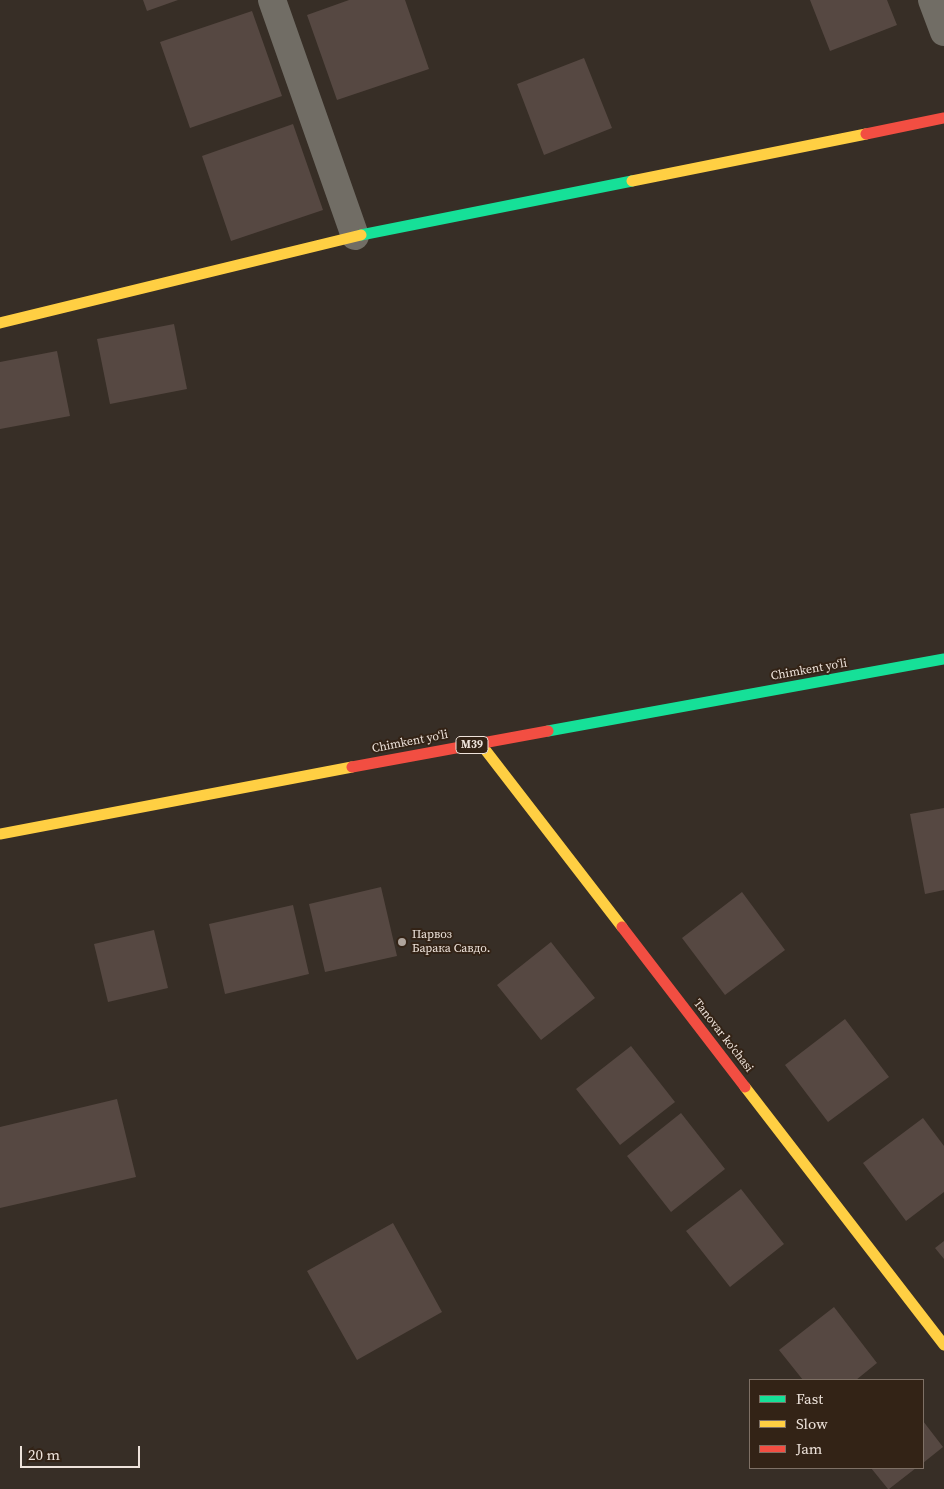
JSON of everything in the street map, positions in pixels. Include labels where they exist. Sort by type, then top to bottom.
[{"type":"main road","points":[[0,323],[355,236],[944,118]]},
{"type":"main road","name":"Chimkent yo‘li","points":[[0,834],[480,743],[944,660]]},
{"type":"main road","name":"Tanovar ko'chasi","points":[[480,743],[944,1345]]},
{"type":"street","points":[[272,0],[355,236]]},
{"type":"street","points":[[932,0],[944,32]]},
{"type":"building","points":[[143,0],[178,0],[147,11]]},
{"type":"building","points":[[349,0],[405,0],[429,69],[337,100],[307,15]]},
{"type":"building","points":[[810,0],[887,0],[897,25],[830,51]]},
{"type":"building","points":[[252,11],[282,96],[190,128],[160,42]]},
{"type":"building","points":[[584,58],[612,128],[544,155],[517,84]]},
{"type":"building","points":[[293,124],[323,210],[231,241],[202,156]]},
{"type":"building","points":[[174,324],[187,389],[110,404],[97,339]]},
{"type":"building","points":[[57,351],[70,416],[0,429],[0,362]]},
{"type":"building","points":[[944,808],[944,890],[925,894],[910,814]]},
{"type":"building","points":[[381,887],[397,956],[325,972],[309,904]]},
{"type":"building","points":[[742,892],[785,950],[725,995],[682,938]]},
{"type":"building","points":[[293,905],[309,974],[225,994],[209,924]]},
{"type":"building","points":[[154,930],[168,988],[108,1002],[94,944]]},
{"type":"building","points":[[551,942],[595,998],[541,1040],[497,985]]},
{"type":"building","points":[[845,1019],[889,1077],[828,1122],[785,1065]]},
{"type":"building","points":[[631,1046],[675,1102],[620,1145],[576,1089]]},
{"type":"building","points":[[117,1099],[136,1177],[0,1208],[0,1127]]},
{"type":"building","points":[[681,1113],[725,1169],[671,1212],[627,1156]]},
{"type":"building","points":[[923,1118],[944,1146],[944,1192],[906,1221],[863,1163]]},
{"type":"building","points":[[741,1189],[784,1244],[730,1287],[686,1231]]},
{"type":"building","points":[[393,1223],[442,1312],[357,1360],[307,1271]]},
{"type":"building","points":[[944,1241],[944,1259],[935,1248]]},
{"type":"building","points":[[834,1307],[877,1363],[857,1379],[802,1379],[779,1350]]},
{"type":"building","points":[[924,1422],[943,1447],[924,1462]]},
{"type":"building","points":[[872,1469],[915,1469],[889,1489]]},
{"type":"traffic: fast","points":[[361,235],[632,181]]},
{"type":"traffic: fast","points":[[548,731],[944,659]]},
{"type":"traffic: slow","points":[[632,181],[866,134]]},
{"type":"traffic: slow","points":[[0,323],[361,235]]},
{"type":"traffic: slow","points":[[480,743],[622,927]]},
{"type":"traffic: slow","points":[[0,834],[352,767]]},
{"type":"traffic: slow","points":[[745,1087],[944,1345]]},
{"type":"traffic: jam","points":[[866,134],[944,118]]},
{"type":"traffic: jam","points":[[352,767],[548,731]]},
{"type":"traffic: jam","points":[[622,927],[745,1087]]},
{"type":"place","name":"Парвоз Барака Савдо.","points":[[402,942]]}]
